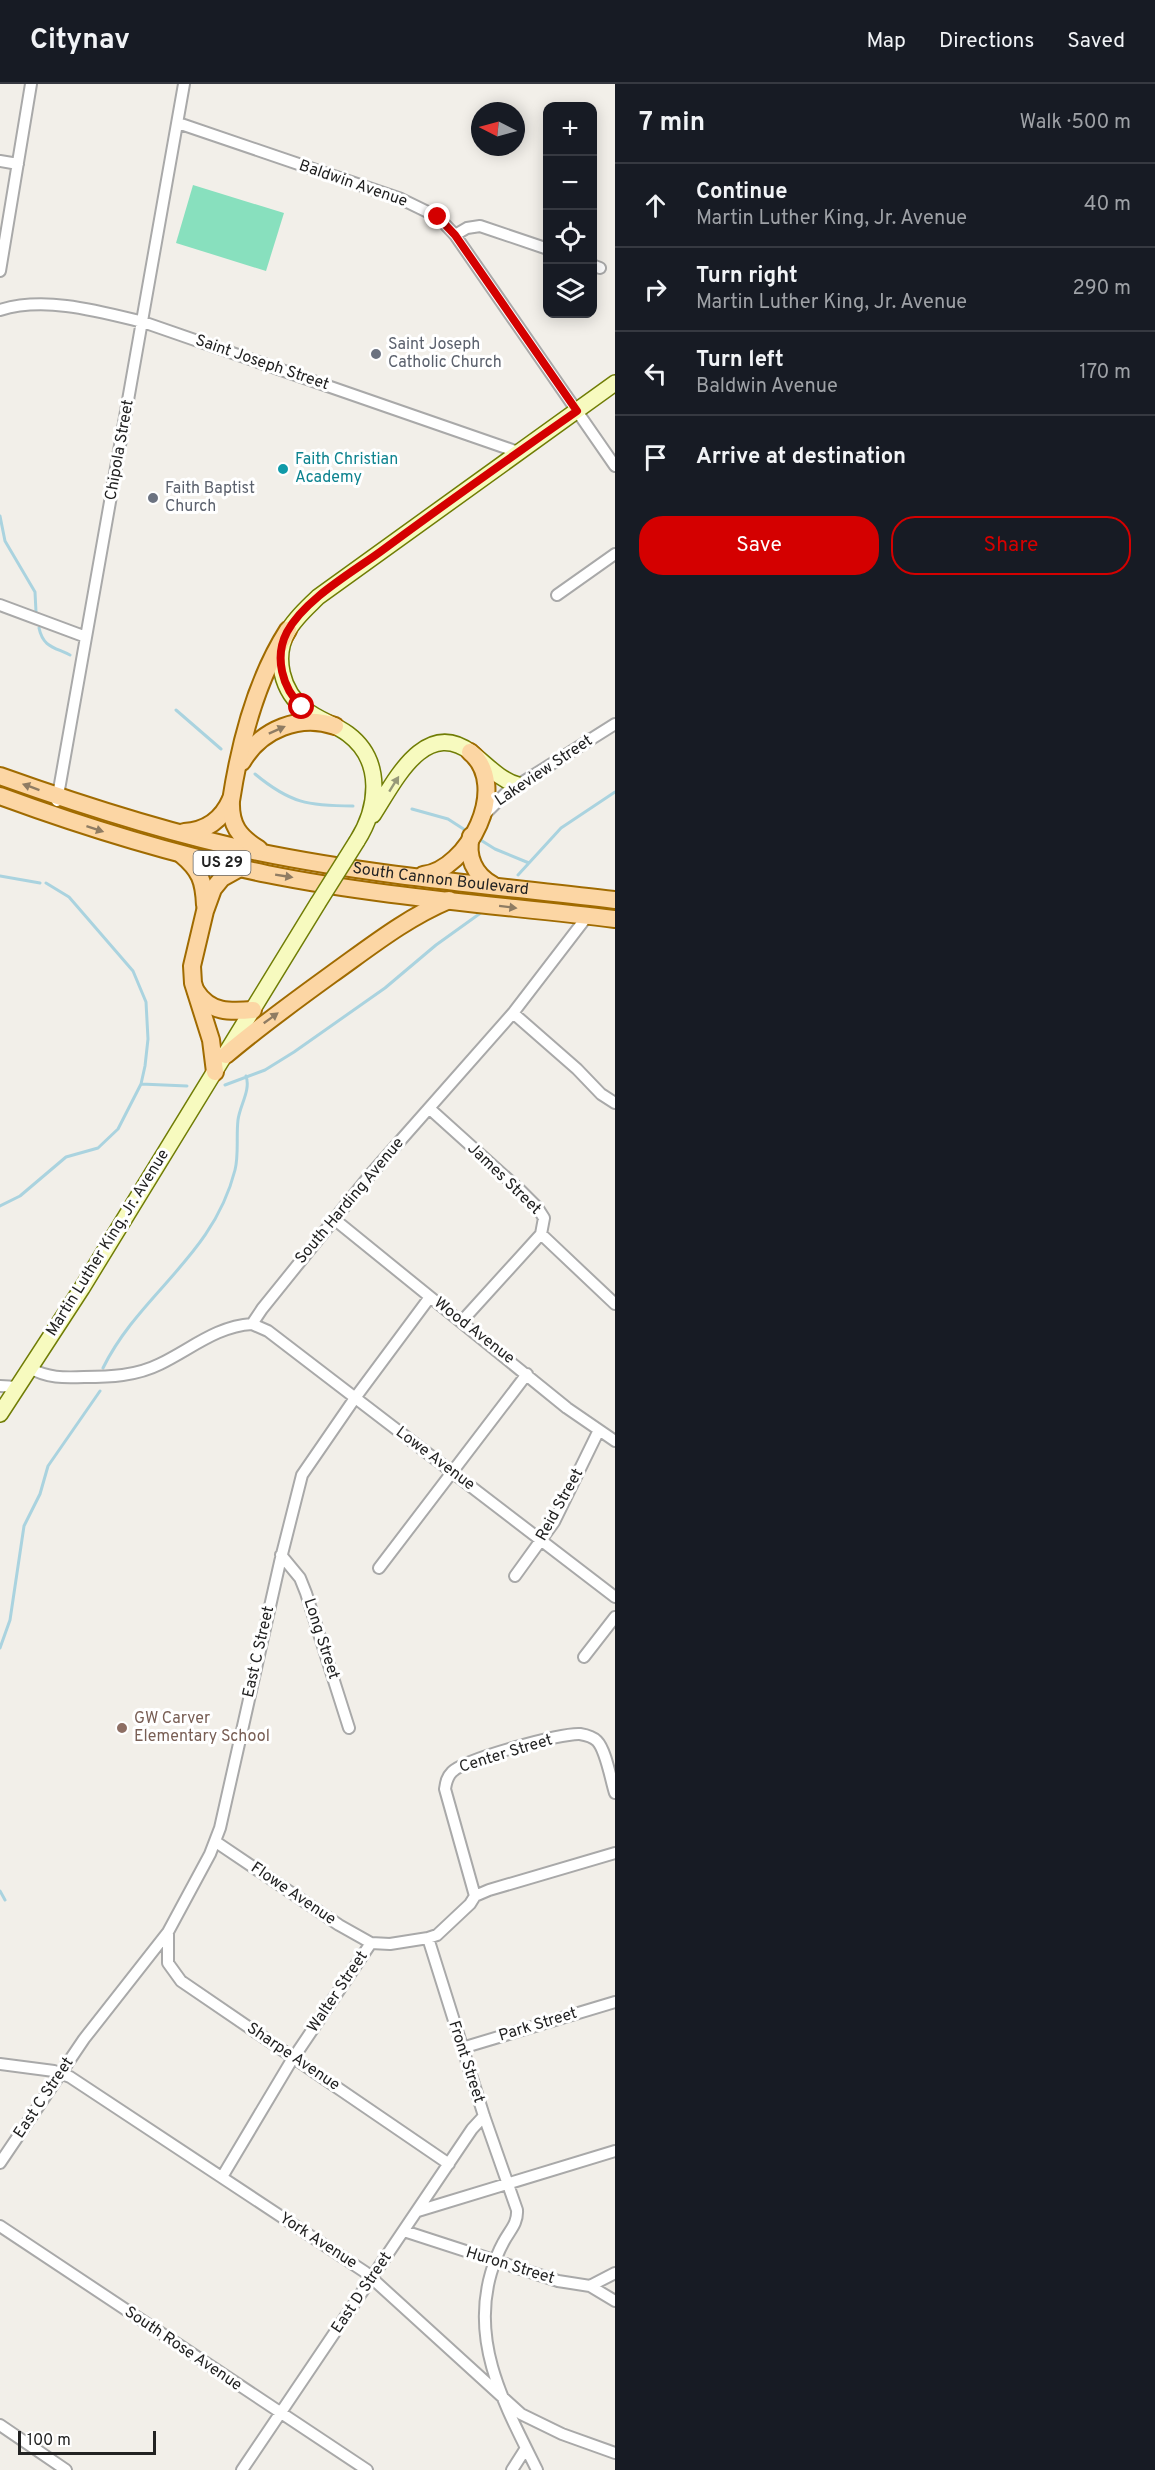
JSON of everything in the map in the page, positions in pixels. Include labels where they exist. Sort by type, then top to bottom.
[{"type":"main road","points":[[268,854],[248,842],[235,828],[231,816],[233,792],[262,679],[288,630],[318,597],[615,383]]},
{"type":"main road","points":[[288,630],[281,660],[287,687],[305,709],[335,726],[359,745],[373,772],[373,801],[359,837]]},
{"type":"main road","points":[[238,771],[254,745],[280,728],[310,723],[335,726]]},
{"type":"main road","points":[[226,1055],[359,837],[403,769],[420,751],[431,746],[445,744],[458,746],[470,752],[503,778],[518,785]]},
{"type":"main road","points":[[470,752],[480,763],[488,787],[486,805],[475,830],[470,851],[474,866],[483,879],[493,885]]},
{"type":"main road","name":"US 29","points":[[0,776],[164,829],[268,854]]},
{"type":"main road","points":[[164,829],[192,831],[208,826],[223,814],[233,792]]},
{"type":"main road","name":"US 29","points":[[0,796],[111,835],[240,868],[368,890],[450,900]]},
{"type":"main road","points":[[410,875],[430,874],[443,868],[460,852],[475,830]]},
{"type":"main road","points":[[181,854],[194,865],[202,879],[205,911]]},
{"type":"main road","name":"South Cannon Boulevard","points":[[268,854],[410,875],[608,899]]},
{"type":"main road","points":[[215,1072],[211,1040],[196,990],[192,966],[205,911],[217,882],[240,868]]},
{"type":"main road","points":[[226,1055],[249,1034],[396,928],[422,912],[450,900]]},
{"type":"main road","name":"South Cannon Boulevard","points":[[450,900],[615,920]]},
{"type":"main road","points":[[196,990],[206,1004],[214,1008],[230,1011],[253,1010]]},
{"type":"main road","name":"Martin Luther King, Jr. Avenue","points":[[0,1414],[226,1055]]},
{"type":"street","points":[[0,270],[31,84]]},
{"type":"street","name":"Chipola Street","points":[[54,816],[184,84]]},
{"type":"street","name":"Baldwin Avenue","points":[[178,123],[400,200],[438,217],[455,235],[615,466]]},
{"type":"street","points":[[0,161],[18,164]]},
{"type":"street","points":[[455,235],[467,228],[480,226],[543,247]]},
{"type":"street","name":"Saint Joseph Street","points":[[0,310],[45,305],[143,322],[518,452]]},
{"type":"street","points":[[557,596],[615,554]]},
{"type":"street","points":[[0,605],[86,637]]},
{"type":"street","name":"Lakeview Street","points":[[475,830],[496,801],[615,724]]},
{"type":"street","name":"South Harding Avenue","points":[[252,1324],[334,1219],[513,1013],[588,916],[608,899]]},
{"type":"street","points":[[513,1013],[577,1069],[601,1094],[615,1103]]},
{"type":"street","name":"James Street","points":[[430,1109],[537,1207],[544,1218],[542,1234],[615,1304]]},
{"type":"street","name":"Wood Avenue","points":[[334,1219],[377,1256],[615,1441]]},
{"type":"street","points":[[462,1321],[542,1234]]},
{"type":"street","name":"East C Street","points":[[0,2163],[84,2039],[168,1932],[216,1842],[281,1555],[302,1475],[430,1296]]},
{"type":"street","points":[[30,1368],[48,1376],[61,1377],[131,1374],[158,1365],[222,1330],[252,1324]]},
{"type":"street","name":"Lowe Avenue","points":[[252,1324],[268,1332],[615,1597]]},
{"type":"street","points":[[379,1568],[527,1374]]},
{"type":"street","points":[[0,1386],[18,1387]]},
{"type":"street","name":"Reid Street","points":[[515,1576],[554,1522],[599,1430]]},
{"type":"street","name":"Long Street","points":[[281,1555],[293,1568],[306,1593],[349,1728]]},
{"type":"street","points":[[584,1657],[615,1617]]},
{"type":"street","name":"Center Street","points":[[475,1896],[445,1789],[452,1771],[464,1764],[526,1744],[581,1734],[598,1742],[615,1794]]},
{"type":"street","name":"Flowe Avenue","points":[[216,1842],[339,1925],[371,1943]]},
{"type":"street","name":"Walter Street","points":[[222,2177],[294,2057],[371,1943],[390,1944],[428,1938],[444,1929],[475,1896],[615,1853]]},
{"type":"street","name":"Sharpe Avenue","points":[[168,1932],[168,1963],[181,1981],[449,2164]]},
{"type":"street","name":"Front Street","points":[[428,1938],[484,2116],[516,2206],[517,2220],[495,2261],[486,2301],[484,2330],[489,2359],[500,2395]]},
{"type":"street","name":"Park Street","points":[[462,2048],[615,2002]]},
{"type":"street","name":"York Avenue","points":[[0,2064],[61,2073],[373,2278],[521,2414],[536,2423],[615,2454]]},
{"type":"street","name":"East D Street","points":[[242,2470],[449,2164],[484,2116]]},
{"type":"street","points":[[418,2211],[615,2151]]},
{"type":"street","name":"South Rose Avenue","points":[[0,2226],[367,2470]]},
{"type":"street","name":"Huron Street","points":[[404,2231],[558,2281],[590,2286]]},
{"type":"street","points":[[590,2286],[615,2273]]},
{"type":"street","points":[[590,2286],[615,2301]]},
{"type":"street","points":[[500,2395],[537,2470]]},
{"type":"street","points":[[0,2425],[66,2470]]},
{"type":"street","points":[[512,2470],[526,2448]]},
{"type":"green space","points":[[193,185],[284,213],[266,271],[176,243]]},
{"type":"waterway","points":[[0,516],[5,541],[35,592],[36,612]]},
{"type":"waterway","points":[[39,628],[46,643],[70,655]]},
{"type":"waterway","points":[[176,710],[221,749]]},
{"type":"waterway","points":[[255,774],[267,784],[300,801],[311,804],[353,806]]},
{"type":"waterway","points":[[518,875],[561,828],[615,792]]},
{"type":"waterway","points":[[412,809],[448,819],[465,830]]},
{"type":"waterway","points":[[479,839],[495,849],[529,863]]},
{"type":"waterway","points":[[0,876],[40,883]]},
{"type":"waterway","points":[[0,1206],[20,1196],[66,1157],[98,1148],[118,1129],[141,1084],[145,1066],[148,1039],[146,1002],[133,971],[69,897],[46,883]]},
{"type":"waterway","points":[[225,1085],[265,1070],[294,1052],[385,988],[436,945],[482,912]]},
{"type":"waterway","points":[[103,1368],[118,1342],[136,1318],[193,1251],[225,1200],[235,1170],[238,1120],[247,1087],[246,1076]]},
{"type":"waterway","points":[[141,1084],[187,1086]]},
{"type":"waterway","points":[[0,1648],[10,1620],[24,1526],[40,1494],[48,1466],[100,1391]]},
{"type":"waterway","points":[[0,1891],[5,1900]]},
{"type":"place","name":"Saint Joseph Catholic Church","points":[[376,354]]},
{"type":"place","name":"Faith Christian Academy","points":[[283,469]]},
{"type":"place","name":"Faith Baptist Church","points":[[153,498]]},
{"type":"place","name":"GW Carver Elementary School","points":[[122,1728]]},
{"type":"route","points":[[302,707],[287,687],[281,669],[281,660],[287,632],[306,609],[318,597],[577,411],[455,235],[438,217]]}]
